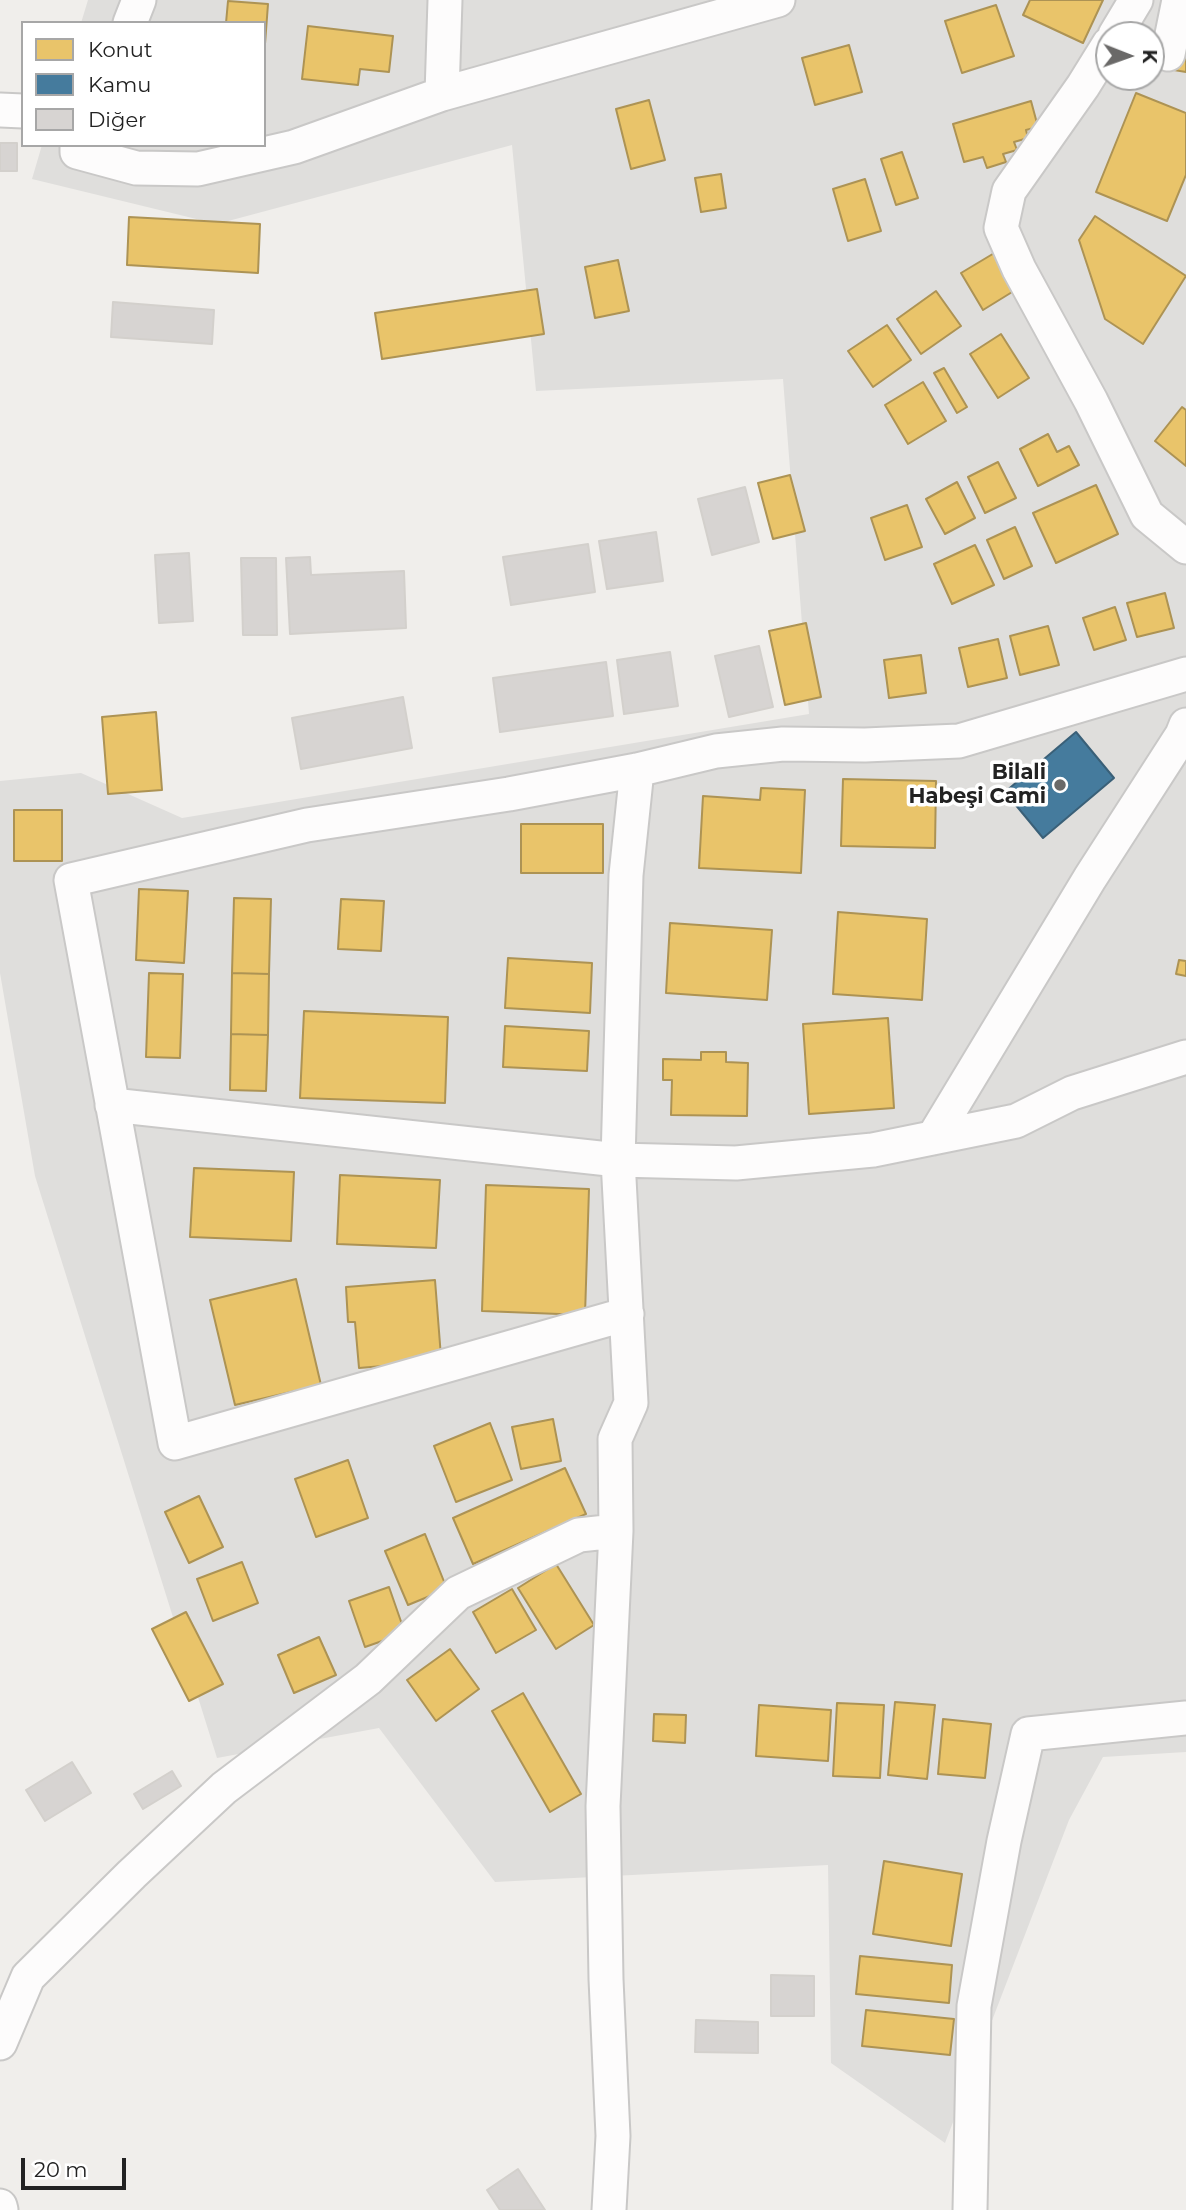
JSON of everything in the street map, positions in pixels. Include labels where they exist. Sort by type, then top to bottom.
[{"type":"street","points":[[131,21],[139,0]]},
{"type":"street","points":[[442,94],[445,0]]},
{"type":"street","points":[[1123,21],[1136,0]]},
{"type":"street","points":[[1168,54],[1179,0]]},
{"type":"street","points":[[77,147],[77,152],[136,168],[198,169],[294,148],[442,94],[759,3]]},
{"type":"street","points":[[1095,67],[1009,191],[1001,228],[1019,269],[1091,401],[1147,515],[1186,547]]},
{"type":"street","points":[[0,110],[21,111]]},
{"type":"street","points":[[626,1314],[175,1443],[71,880],[307,825],[509,794],[637,770],[716,751],[783,744],[865,746],[959,741],[1186,674]]},
{"type":"street","points":[[933,1138],[1090,878],[1185,739]]},
{"type":"street","points":[[609,2210],[613,2136],[606,1979],[603,1807],[616,1531],[615,1439],[631,1403],[618,1160],[626,875],[637,770]]},
{"type":"street","points":[[112,1105],[618,1160],[736,1163],[873,1150],[1016,1121],[1072,1093],[1186,1057]]},
{"type":"street","points":[[0,2043],[28,1977],[123,1883],[224,1788],[368,1679],[458,1593],[579,1535],[616,1531]]},
{"type":"street","points":[[970,2210],[974,2006],[1004,1842],[1028,1734],[1186,1718]]},
{"type":"shaded area","points":[[88,0],[1186,0],[1186,1752],[1103,1757],[1069,1820],[945,2143],[831,2063],[828,1865],[495,1882],[379,1728],[217,1758],[35,1176],[0,973],[0,781],[81,773],[182,818],[809,714],[783,379],[536,391],[512,145],[217,224],[32,179],[41,147],[266,147],[266,21],[82,21]]},
{"type":"building: Konut","points":[[1030,0],[1103,0],[1083,43],[1023,15]]},
{"type":"building: Konut","points":[[1186,0],[1186,72],[1174,70]]},
{"type":"building: Konut","points":[[228,1],[268,4],[266,31],[266,21],[226,21]]},
{"type":"building: Konut","points":[[996,5],[1014,56],[962,73],[945,21]]},
{"type":"building: Konut","points":[[308,26],[393,36],[389,72],[360,69],[358,85],[302,79]]},
{"type":"building: Konut","points":[[849,45],[862,92],[815,105],[802,58]]},
{"type":"building: Konut","points":[[1136,93],[1186,113],[1186,175],[1167,221],[1096,192]]},
{"type":"building: Konut","points":[[649,100],[665,160],[631,169],[616,109]]},
{"type":"building: Konut","points":[[1031,101],[1038,127],[1026,130],[1028,138],[1014,142],[1017,150],[1003,154],[1006,162],[987,168],[983,157],[964,162],[953,124]]},
{"type":"building: Konut","points":[[902,152],[918,198],[896,205],[881,159]]},
{"type":"building: Konut","points":[[721,174],[726,208],[701,212],[695,178]]},
{"type":"building: Konut","points":[[865,179],[881,231],[848,241],[833,189]]},
{"type":"building: Konut","points":[[1095,216],[1186,276],[1143,344],[1105,319],[1079,240]]},
{"type":"building: Konut","points":[[129,217],[260,224],[258,273],[127,265]]},
{"type":"building: Konut","points":[[996,252],[1017,289],[983,310],[961,273]]},
{"type":"building: Konut","points":[[618,260],[629,311],[595,318],[585,267]]},
{"type":"building: Konut","points":[[537,289],[544,334],[382,359],[375,313]]},
{"type":"building: Konut","points":[[936,291],[961,326],[921,354],[897,319]]},
{"type":"building: Konut","points":[[887,325],[911,360],[873,387],[848,351]]},
{"type":"building: Konut","points":[[1001,334],[1029,378],[998,398],[970,354]]},
{"type":"building: Konut","points":[[944,368],[967,407],[957,413],[934,373]]},
{"type":"building: Konut","points":[[923,382],[946,421],[908,444],[885,405]]},
{"type":"building: Konut","points":[[1182,407],[1186,410],[1186,466],[1155,441]]},
{"type":"building: Konut","points":[[1048,434],[1057,452],[1069,446],[1079,465],[1038,486],[1020,449]]},
{"type":"building: Konut","points":[[998,462],[1016,498],[985,513],[968,477]]},
{"type":"building: Konut","points":[[790,475],[805,531],[773,539],[758,483]]},
{"type":"building: Konut","points":[[957,482],[975,518],[945,534],[926,499]]},
{"type":"building: Konut","points":[[1096,485],[1118,534],[1056,563],[1033,513]]},
{"type":"building: Konut","points":[[907,505],[922,547],[885,560],[871,518]]},
{"type":"building: Konut","points":[[1015,527],[1032,566],[1004,579],[987,540]]},
{"type":"building: Konut","points":[[975,545],[994,585],[952,604],[934,564]]},
{"type":"building: Konut","points":[[1165,593],[1174,628],[1137,637],[1127,603]]},
{"type":"building: Konut","points":[[1115,607],[1126,640],[1094,650],[1083,618]]},
{"type":"building: Konut","points":[[806,623],[821,697],[785,705],[769,631]]},
{"type":"building: Konut","points":[[1048,626],[1059,665],[1020,675],[1010,636]]},
{"type":"building: Konut","points":[[998,639],[1007,678],[968,687],[959,648]]},
{"type":"building: Konut","points":[[921,655],[926,693],[889,698],[884,660]]},
{"type":"building: Konut","points":[[156,712],[162,790],[108,794],[102,717]]},
{"type":"building: Konut","points":[[843,779],[936,781],[935,848],[841,846]]},
{"type":"building: Konut","points":[[761,788],[805,790],[801,873],[699,868],[703,796],[760,800]]},
{"type":"building: Konut","points":[[14,810],[62,810],[62,861],[14,861]]},
{"type":"building: Konut","points":[[521,824],[603,824],[603,873],[521,873]]},
{"type":"building: Konut","points":[[139,889],[188,891],[184,963],[136,960]]},
{"type":"building: Konut","points":[[234,898],[271,899],[269,974],[232,973]]},
{"type":"building: Konut","points":[[341,899],[384,901],[381,951],[338,949]]},
{"type":"building: Konut","points":[[838,912],[927,919],[922,1000],[833,994]]},
{"type":"building: Konut","points":[[670,923],[772,930],[767,1000],[666,993]]},
{"type":"building: Konut","points":[[508,958],[592,963],[590,1013],[505,1008]]},
{"type":"building: Konut","points":[[1179,960],[1186,961],[1186,976],[1176,974]]},
{"type":"building: Konut","points":[[149,973],[183,974],[180,1058],[146,1057]]},
{"type":"building: Konut","points":[[232,973],[269,974],[268,1035],[231,1034]]},
{"type":"building: Konut","points":[[304,1011],[448,1017],[445,1103],[300,1098]]},
{"type":"building: Konut","points":[[888,1018],[894,1108],[809,1114],[803,1024]]},
{"type":"building: Konut","points":[[505,1026],[589,1031],[587,1071],[503,1067]]},
{"type":"building: Konut","points":[[231,1034],[268,1035],[266,1091],[230,1090]]},
{"type":"building: Konut","points":[[701,1052],[726,1052],[726,1062],[748,1063],[747,1116],[671,1115],[672,1080],[663,1080],[663,1059],[701,1060]]},
{"type":"building: Konut","points":[[194,1168],[294,1172],[291,1241],[190,1237]]},
{"type":"building: Konut","points":[[340,1175],[440,1180],[436,1248],[337,1244]]},
{"type":"building: Konut","points":[[486,1185],[589,1189],[585,1315],[482,1311]]},
{"type":"building: Konut","points":[[296,1279],[321,1385],[235,1405],[210,1300]]},
{"type":"building: Konut","points":[[435,1280],[441,1357],[407,1364],[359,1368],[355,1322],[348,1322],[346,1287]]},
{"type":"building: Konut","points":[[553,1419],[561,1461],[521,1469],[512,1427]]},
{"type":"building: Konut","points":[[490,1423],[512,1480],[456,1502],[434,1446]]},
{"type":"building: Konut","points":[[348,1460],[368,1518],[316,1537],[295,1479]]},
{"type":"building: Konut","points":[[565,1468],[586,1514],[473,1564],[453,1518]]},
{"type":"building: Konut","points":[[199,1496],[223,1547],[189,1563],[165,1512]]},
{"type":"building: Konut","points":[[425,1534],[447,1589],[408,1605],[385,1551]]},
{"type":"building: Konut","points":[[242,1562],[258,1603],[213,1621],[197,1579]]},
{"type":"building: Konut","points":[[556,1564],[594,1625],[556,1649],[518,1588]]},
{"type":"building: Konut","points":[[389,1587],[405,1633],[365,1647],[349,1601]]},
{"type":"building: Konut","points":[[512,1589],[536,1630],[496,1653],[473,1612]]},
{"type":"building: Konut","points":[[186,1612],[223,1684],[189,1701],[152,1629]]},
{"type":"building: Konut","points":[[319,1637],[336,1675],[294,1693],[278,1655]]},
{"type":"building: Konut","points":[[450,1649],[479,1689],[436,1721],[407,1680]]},
{"type":"building: Konut","points":[[523,1693],[581,1794],[550,1812],[492,1711]]},
{"type":"building: Konut","points":[[895,1702],[935,1705],[927,1779],[888,1775]]},
{"type":"building: Konut","points":[[837,1703],[884,1705],[880,1778],[833,1776]]},
{"type":"building: Konut","points":[[759,1705],[831,1710],[828,1761],[756,1756]]},
{"type":"building: Konut","points":[[654,1714],[686,1715],[685,1743],[653,1741]]},
{"type":"building: Konut","points":[[943,1719],[991,1724],[985,1778],[938,1774]]},
{"type":"building: Konut","points":[[884,1861],[962,1874],[951,1946],[873,1934]]},
{"type":"building: Konut","points":[[860,1956],[952,1965],[949,2003],[856,1994]]},
{"type":"building: Konut","points":[[866,2010],[954,2019],[950,2055],[862,2046]]},
{"type":"building: Kamu","name":"Bilali Habeşi Cami","points":[[1076,732],[1114,778],[1043,838],[1005,792]]},
{"type":"building: Diğer","points":[[0,143],[17,143],[17,171],[0,171]]},
{"type":"building: Diğer","points":[[113,302],[214,310],[212,344],[111,337]]},
{"type":"building: Diğer","points":[[745,487],[759,542],[712,555],[698,499]]},
{"type":"building: Diğer","points":[[656,532],[663,581],[607,589],[599,541]]},
{"type":"building: Diğer","points":[[588,544],[595,592],[511,605],[503,557]]},
{"type":"building: Diğer","points":[[189,553],[193,621],[159,623],[155,555]]},
{"type":"building: Diğer","points":[[310,557],[311,575],[404,571],[406,628],[290,634],[286,558]]},
{"type":"building: Diğer","points":[[241,558],[276,558],[277,635],[243,635]]},
{"type":"building: Diğer","points":[[759,646],[773,707],[729,717],[715,656]]},
{"type":"building: Diğer","points":[[670,652],[678,706],[624,714],[617,660]]},
{"type":"building: Diğer","points":[[606,662],[613,716],[500,732],[493,678]]},
{"type":"building: Diğer","points":[[403,697],[412,748],[301,769],[292,718]]},
{"type":"building: Diğer","points":[[72,1762],[91,1793],[45,1821],[26,1790]]},
{"type":"building: Diğer","points":[[172,1771],[181,1786],[143,1809],[134,1794]]},
{"type":"building: Diğer","points":[[771,1975],[814,1976],[814,2016],[771,2016]]},
{"type":"building: Diğer","points":[[696,2020],[758,2022],[758,2053],[695,2052]]},
{"type":"building: Diğer","points":[[518,2169],[545,2210],[500,2210],[487,2190]]},
{"type":"place","name":"Bilali Habeşi Cami","points":[[1060,785]]}]
